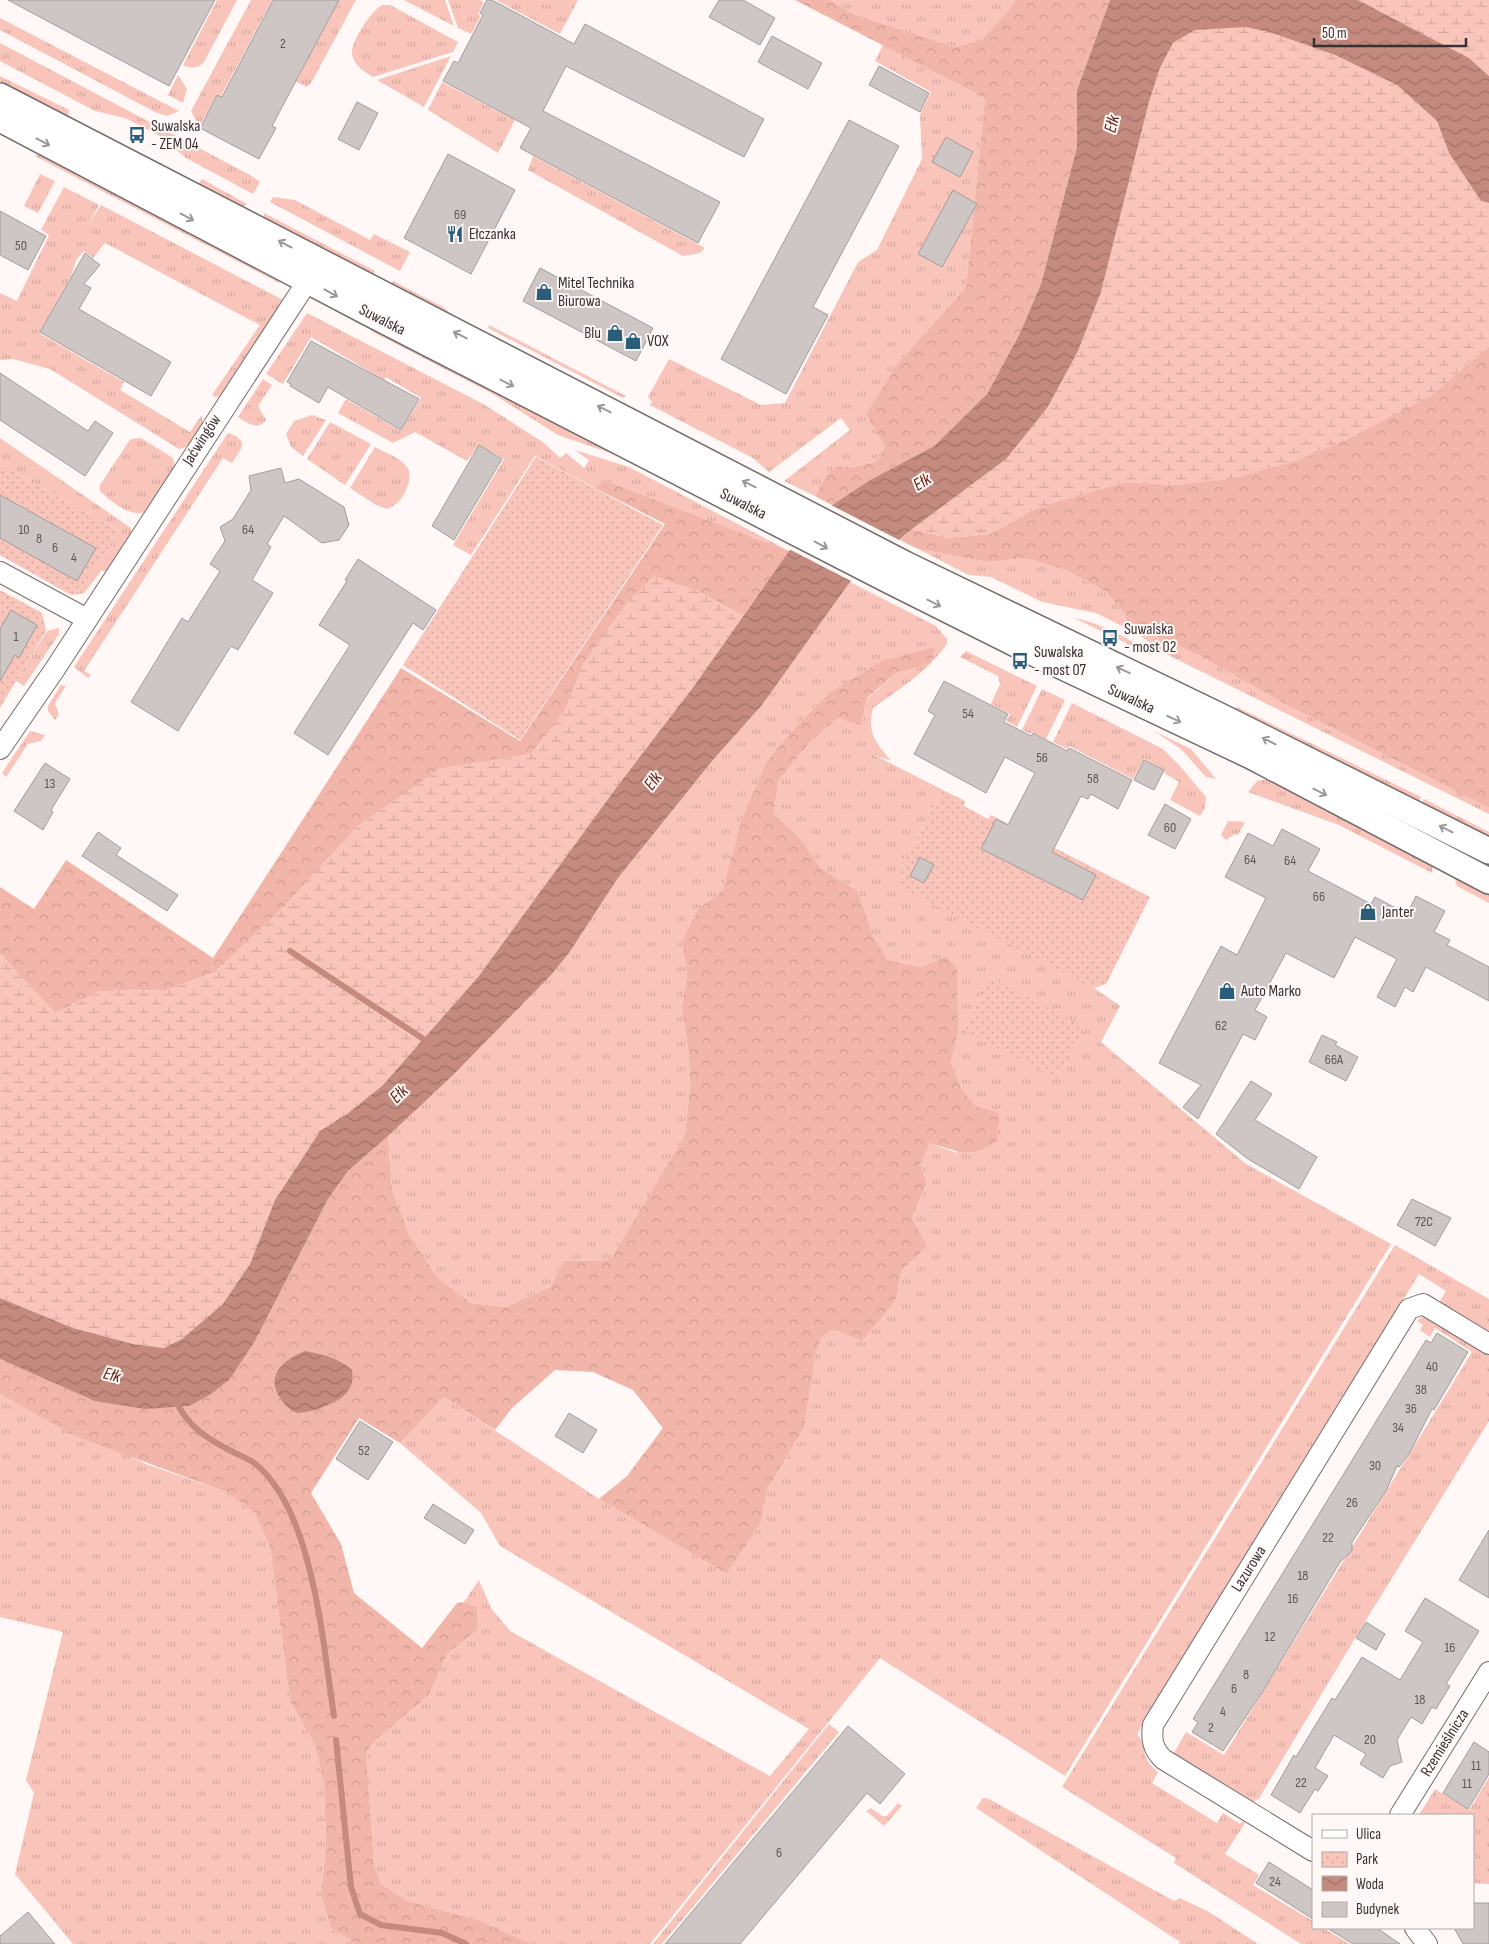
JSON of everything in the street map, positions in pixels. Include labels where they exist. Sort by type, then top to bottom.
[{"type":"street","name":"Suwalska","points":[[0,96],[314,272]]},
{"type":"street","name":"Suwalska","points":[[0,119],[314,272],[897,573],[1040,656],[1251,756],[1489,881]]},
{"type":"street","name":"Jaćwingów","points":[[0,749],[314,272]]},
{"type":"street","points":[[0,572],[87,619]]},
{"type":"street","name":"Suwalska","points":[[897,573],[1220,716],[1489,851]]},
{"type":"street","name":"Lazurowa","points":[[1312,1850],[1163,1759],[1156,1752],[1152,1742],[1153,1725],[1409,1309],[1423,1304],[1489,1344]]},
{"type":"street","name":"Rzemieślnicza","points":[[1401,1814],[1489,1672]]},
{"type":"street","points":[[1415,1929],[1427,1944]]},
{"type":"green space","points":[[217,0],[237,0],[204,62],[194,68],[183,65]]},
{"type":"green space","points":[[251,0],[272,0],[221,96],[217,94],[199,127],[191,111]]},
{"type":"green space","points":[[339,0],[356,0],[311,83],[307,87],[296,82]]},
{"type":"green space","points":[[404,0],[445,0],[454,26]]},
{"type":"green space","points":[[448,0],[480,0],[484,2],[478,14],[481,16],[471,34],[458,28]]},
{"type":"green space","points":[[496,0],[578,0],[560,34]]},
{"type":"green space","points":[[795,0],[830,0],[853,14],[955,47],[982,39],[1009,10],[1015,0],[1110,0],[1077,90],[1077,147],[1041,284],[1020,333],[987,394],[934,446],[870,480],[832,505],[815,496],[824,479],[837,466],[850,468],[877,461],[885,446],[866,414],[900,361],[966,287],[985,98]]},
{"type":"green space","points":[[830,0],[1015,0],[1009,10],[982,39],[955,47],[853,14]]},
{"type":"green space","points":[[1358,0],[1489,0],[1489,76],[1469,58]]},
{"type":"green space","points":[[382,5],[390,5],[458,42],[453,52],[373,77],[366,73],[355,62],[352,54],[353,48],[362,27]]},
{"type":"green space","points":[[0,18],[179,111],[167,116],[155,112],[0,30]]},
{"type":"green space","points":[[1219,27],[1246,27],[1272,33],[1335,55],[1397,85],[1437,121],[1449,153],[1481,201],[1489,203],[1489,346],[1429,397],[1348,439],[1296,461],[1232,479],[1176,485],[1126,482],[1035,509],[990,534],[947,538],[912,529],[1006,459],[1078,351],[1101,292],[1149,102],[1160,68],[1173,43],[1195,30]]},
{"type":"green space","points":[[0,43],[260,182],[253,194],[186,158],[158,135],[125,118],[95,111],[0,61]]},
{"type":"green space","points":[[883,45],[985,98],[966,287],[900,361],[885,446],[877,461],[850,468],[824,479],[815,496],[784,481],[850,430],[841,418],[769,472],[753,458],[650,405],[652,402],[648,397],[669,359],[761,405],[785,403],[858,262],[877,250],[922,159],[920,114],[931,92],[875,61]]},
{"type":"green space","points":[[451,56],[424,107],[377,80]]},
{"type":"green space","points":[[178,75],[187,89],[183,103],[168,95]]},
{"type":"green space","points":[[0,76],[69,110],[68,116],[0,82]]},
{"type":"green space","points":[[442,82],[515,120],[498,153],[428,110]]},
{"type":"green space","points":[[40,154],[272,276],[281,284],[35,156]]},
{"type":"green space","points":[[533,156],[705,248],[700,253],[683,256],[528,170]]},
{"type":"green space","points":[[40,174],[55,181],[38,213],[24,206]]},
{"type":"green space","points":[[202,179],[247,204],[241,208],[199,183]]},
{"type":"green space","points":[[64,187],[99,205],[88,225],[101,205],[283,300],[221,396],[216,397],[212,395],[260,325],[105,243],[93,258],[84,251],[76,260],[71,276],[39,333],[124,382],[120,390],[190,432],[201,416],[204,423],[187,447],[179,449],[50,369],[13,359],[0,360],[0,293],[17,301],[49,235],[41,230]]},
{"type":"green space","points":[[273,197],[295,200],[370,240],[374,234],[410,252],[400,271],[270,202]]},
{"type":"green space","points":[[264,213],[375,271],[372,277],[264,220]]},
{"type":"green space","points":[[393,281],[443,307],[459,321],[391,286]]},
{"type":"green space","points":[[307,313],[485,405],[544,443],[560,458],[566,453],[584,468],[589,460],[575,450],[629,467],[789,551],[604,480],[595,488],[535,456],[471,555],[453,545],[504,459],[479,445],[467,461],[415,432],[393,443],[338,413],[346,399],[401,431],[421,398],[386,377],[384,380],[311,337],[283,384],[266,374]]},
{"type":"green space","points":[[489,325],[626,396],[623,398],[488,328]]},
{"type":"green space","points":[[373,328],[625,458],[558,435],[493,394],[371,331]]},
{"type":"green space","points":[[1489,346],[1489,808],[1285,704],[1200,656],[1136,626],[1106,592],[1066,570],[1025,558],[988,562],[918,549],[900,540],[912,529],[947,538],[990,534],[1035,509],[1126,482],[1176,485],[1429,397]]},
{"type":"green space","points":[[263,379],[272,385],[258,406],[266,420],[260,425],[252,425],[238,417]]},
{"type":"green space","points":[[312,415],[326,420],[303,456],[291,447],[286,434],[294,421]]},
{"type":"green space","points":[[330,422],[371,444],[345,485],[307,459]]},
{"type":"green space","points":[[228,433],[236,436],[242,442],[241,449],[232,463],[223,458],[84,671],[91,675],[88,678],[74,667]]},
{"type":"green space","points":[[0,438],[131,528],[131,535],[106,573],[102,570],[84,593],[71,595],[84,584],[120,531],[0,464]]},
{"type":"green space","points":[[141,438],[173,458],[175,468],[145,512],[133,513],[109,499],[100,491],[100,485],[131,439]]},
{"type":"green space","points":[[375,447],[403,462],[409,473],[409,481],[402,497],[396,504],[387,509],[376,505],[350,488]]},
{"type":"green space","points":[[536,457],[663,525],[520,740],[403,665]]},
{"type":"green space","points":[[0,464],[120,531],[84,584],[71,595],[0,555]]},
{"type":"green space","points":[[604,480],[789,551],[743,616],[696,590],[631,598],[584,663],[565,711],[531,754],[440,769],[358,826],[283,908],[215,972],[167,990],[100,991],[55,1013],[0,954],[0,887],[34,909],[66,860],[213,958],[401,668],[520,741],[665,524],[595,488]]},
{"type":"green space","points":[[918,549],[988,562],[1025,558],[1066,570],[1106,592],[1136,626],[1200,656],[1285,704],[1489,808],[1489,814],[1168,655],[1136,633],[1096,613],[1042,602],[991,577],[969,575]]},
{"type":"green space","points":[[654,576],[696,590],[743,616],[694,686],[616,788],[478,977],[382,1086],[347,1114],[320,1131],[275,1200],[250,1264],[222,1305],[204,1323],[182,1339],[165,1348],[133,1344],[73,1328],[0,1298],[0,954],[55,1013],[100,991],[167,990],[215,972],[283,908],[358,826],[440,769],[531,754],[565,711],[584,663],[631,598]]},
{"type":"green space","points":[[850,582],[936,626],[947,639],[947,644],[931,663],[873,708],[871,717],[874,737],[891,761],[872,754],[943,790],[897,873],[1094,988],[1120,1006],[1101,1042],[1246,1164],[1391,1244],[1065,1776],[880,1658],[650,1944],[532,1944],[475,1919],[408,1901],[381,1884],[374,1865],[366,1752],[377,1739],[429,1695],[447,1654],[477,1630],[477,1607],[464,1602],[479,1580],[491,1608],[510,1631],[770,1776],[809,1729],[500,1546],[481,1513],[400,1443],[444,1397],[599,1499],[727,1574],[761,1523],[767,1490],[804,1428],[816,1351],[822,1337],[830,1330],[841,1332],[896,1299],[902,1270],[926,1247],[912,1218],[927,1185],[920,1165],[930,1143],[957,1153],[975,1107],[961,1088],[951,1062],[958,1033],[946,956],[921,967],[888,960],[873,936],[858,891],[821,868],[800,838],[774,814],[778,781],[811,741],[838,718],[861,724],[867,699],[896,673],[931,662],[935,647],[828,694],[796,726],[766,762],[741,821],[722,891],[698,909],[682,940],[687,975],[682,1006],[689,1056],[690,1085],[685,1135],[610,1260],[564,1261],[550,1287],[506,1307],[471,1303],[437,1277],[409,1234],[392,1189],[388,1136],[552,974],[569,953],[618,878],[713,760],[762,705]]},
{"type":"green space","points":[[0,590],[42,613],[46,631],[0,708]]},
{"type":"green space","points":[[1074,618],[1116,632],[1153,656]]},
{"type":"green space","points":[[59,628],[59,634],[24,686],[16,681],[47,631]]},
{"type":"green space","points":[[935,647],[931,663],[896,673],[867,698],[861,725],[838,718],[811,741],[778,781],[774,814],[800,838],[821,868],[858,891],[873,936],[888,960],[921,967],[946,956],[957,969],[958,1033],[951,1062],[961,1088],[975,1106],[999,1113],[997,1141],[988,1147],[972,1152],[957,1151],[930,1143],[920,1165],[927,1184],[912,1218],[927,1246],[902,1270],[896,1299],[862,1341],[831,1330],[822,1337],[816,1352],[804,1428],[767,1490],[761,1523],[727,1574],[599,1499],[627,1476],[663,1428],[633,1390],[593,1372],[555,1370],[512,1408],[495,1430],[444,1397],[400,1443],[359,1418],[311,1493],[341,1544],[354,1593],[422,1648],[457,1603],[464,1602],[477,1607],[477,1630],[447,1654],[429,1695],[377,1739],[366,1752],[374,1865],[381,1884],[408,1901],[475,1919],[532,1944],[356,1944],[331,1928],[321,1896],[326,1842],[324,1785],[315,1745],[290,1701],[270,1547],[255,1513],[226,1492],[75,1436],[6,1397],[0,1393],[0,1359],[3,1361],[255,1341],[328,1199],[348,1171],[388,1136],[392,1189],[409,1234],[437,1277],[471,1303],[506,1307],[550,1287],[564,1261],[610,1260],[685,1135],[690,1085],[689,1056],[682,1006],[687,975],[682,940],[698,909],[722,891],[741,821],[766,762],[796,726],[828,694],[882,661]]},
{"type":"green space","points":[[966,651],[1037,686],[1017,727],[1006,721],[1010,714],[991,704],[1000,684],[998,676],[960,657]]},
{"type":"green space","points":[[61,685],[66,686],[55,703],[59,715],[55,720],[48,711],[48,706]]},
{"type":"green space","points":[[1042,689],[1065,700],[1046,739],[1032,732],[1031,734],[1022,730]]},
{"type":"green space","points":[[1072,703],[1163,749],[1206,797],[1205,808],[1200,816],[1170,800],[1179,782],[1164,773],[1165,770],[1144,759],[1133,779],[1069,746],[1067,749],[1053,742]]},
{"type":"green space","points":[[1237,707],[1421,797],[1418,804],[1233,712]]},
{"type":"green space","points":[[30,731],[45,735],[41,741],[28,744],[6,777],[2,773]]},
{"type":"green space","points":[[1154,731],[1191,749],[1216,779],[1206,777],[1181,749]]},
{"type":"green space","points":[[1268,779],[1433,864],[1432,873],[1339,825],[1248,792],[1257,781]]},
{"type":"green space","points":[[943,790],[965,801],[964,806],[988,819],[991,815],[1150,897],[1106,984],[1094,988],[904,890],[897,873]]},
{"type":"green space","points":[[1424,799],[1489,832],[1489,839],[1421,805]]},
{"type":"green space","points":[[1228,821],[1245,822],[1238,835],[1235,834],[1226,840],[1221,835]]},
{"type":"green space","points":[[1454,876],[1489,893],[1489,903],[1457,886]]},
{"type":"green space","points":[[990,977],[1079,1024],[1083,1035],[1056,1079],[964,1030]]},
{"type":"green space","points":[[1395,1245],[1489,1299],[1489,1336],[1438,1304],[1446,1291],[1419,1274],[1137,1734],[1148,1761],[1158,1772],[1152,1783],[1217,1823],[1223,1813],[1240,1824],[1242,1821],[1245,1823],[1225,1854],[1259,1875],[1253,1885],[1312,1920],[1312,1929],[1325,1929],[1350,1944],[1301,1944],[1174,1863],[1176,1858],[1062,1787]]},
{"type":"green space","points":[[1429,1316],[1489,1350],[1489,1421],[1258,1800],[1256,1799],[1254,1803],[1174,1753],[1186,1732],[1224,1755],[1472,1352],[1435,1328],[1430,1337],[1420,1330],[1423,1325],[1417,1321],[1420,1318]]},
{"type":"green space","points":[[0,1393],[146,1464],[226,1492],[255,1513],[270,1547],[290,1701],[315,1745],[324,1785],[326,1842],[321,1896],[331,1928],[356,1944],[73,1944],[15,1874],[34,1793],[26,1780],[63,1632],[0,1617]]},
{"type":"green space","points":[[829,1724],[839,1732],[662,1944],[653,1944]]},
{"type":"green space","points":[[1489,1777],[1489,1884],[1474,1883],[1474,1814],[1420,1814],[1435,1789],[1469,1810]]},
{"type":"green space","points":[[983,1798],[987,1798],[1174,1901],[1180,1898],[1209,1912],[1258,1944],[1179,1944],[1180,1942],[976,1808]]},
{"type":"green space","points":[[898,1803],[902,1806],[884,1826],[866,1811],[871,1808],[882,1816],[887,1816]]},
{"type":"water","name":"Ełk","points":[[1110,0],[1358,0],[1469,58],[1489,76],[1489,203],[1481,201],[1449,153],[1437,121],[1397,85],[1335,55],[1272,33],[1246,27],[1195,30],[1173,43],[1160,68],[1149,102],[1101,292],[1078,351],[1047,408],[1006,459],[912,529],[850,582],[762,705],[713,760],[618,878],[569,953],[552,974],[453,1075],[348,1171],[328,1199],[255,1341],[229,1380],[208,1396],[189,1406],[145,1409],[95,1401],[0,1359],[0,1298],[73,1328],[133,1344],[164,1348],[182,1339],[222,1305],[250,1264],[275,1200],[320,1131],[347,1114],[382,1086],[478,977],[616,788],[694,686],[789,551],[832,505],[870,480],[934,446],[987,394],[1020,333],[1041,284],[1077,147],[1077,90]]},
{"type":"water","points":[[306,1351],[336,1360],[352,1370],[351,1385],[344,1396],[338,1400],[316,1410],[297,1413],[290,1409],[279,1396],[275,1388],[276,1374],[285,1362]]},
{"type":"pier","points":[[829,504],[901,541],[853,582],[787,548]]},
{"type":"building","points":[[8,0],[215,0],[169,86]]},
{"type":"building","points":[[273,0],[339,0],[272,126],[276,128],[259,159],[200,128],[217,95],[222,97]]},
{"type":"building","points":[[487,0],[492,0],[574,44],[585,24],[764,119],[744,157],[566,66],[543,111],[720,202],[698,243],[520,148],[531,128],[443,81],[454,61],[458,63],[483,15],[480,13]]},
{"type":"building","points":[[719,0],[743,0],[775,18],[760,45],[709,17]]},
{"type":"building","points":[[772,36],[822,63],[808,89],[758,62]]},
{"type":"building","points":[[879,66],[929,93],[920,112],[869,85]]},
{"type":"building","points":[[357,102],[378,113],[359,150],[338,139]]},
{"type":"building","points":[[849,120],[899,146],[813,307],[828,315],[786,394],[721,359]]},
{"type":"building","points":[[946,137],[973,152],[960,177],[932,162]]},
{"type":"building","points":[[448,154],[515,190],[471,274],[404,238]]},
{"type":"building","points":[[953,190],[977,204],[942,267],[918,254]]},
{"type":"building","points":[[0,211],[46,236],[28,270],[0,255]]},
{"type":"building","points":[[85,253],[100,265],[84,284],[91,288],[79,309],[171,362],[151,396],[40,332]]},
{"type":"building","points":[[540,268],[653,328],[636,361],[523,301]]},
{"type":"building","points":[[311,341],[419,399],[401,430],[328,387],[319,403],[290,386],[291,384],[287,382]]},
{"type":"building","points":[[0,373],[88,431],[95,421],[113,433],[85,476],[0,420]]},
{"type":"building","points":[[479,445],[502,459],[454,540],[432,526]]},
{"type":"building","points":[[281,468],[285,483],[299,479],[344,507],[349,525],[339,540],[322,543],[284,516],[267,544],[271,547],[252,580],[273,593],[238,650],[231,646],[178,731],[131,702],[182,618],[188,622],[220,571],[210,564],[225,541],[220,527],[233,519],[251,490],[249,476]]},
{"type":"building","points":[[0,495],[96,548],[77,581],[0,538]]},
{"type":"building","points":[[358,559],[436,610],[423,630],[413,623],[328,755],[294,733],[350,645],[319,625],[347,581],[345,580]]},
{"type":"building","points":[[11,610],[37,625],[19,658],[15,655],[0,681],[0,629]]},
{"type":"building","points":[[944,681],[1008,714],[1004,722],[1031,736],[1033,733],[1067,751],[1069,748],[1132,780],[1118,809],[1091,794],[1088,799],[1081,796],[1052,852],[1096,875],[1083,900],[981,849],[996,819],[1008,825],[1035,773],[1005,757],[986,793],[914,754],[935,715],[928,711]]},
{"type":"building","points":[[1144,760],[1164,770],[1154,790],[1134,780]]},
{"type":"building","points":[[45,763],[70,779],[51,810],[53,812],[43,830],[14,811]]},
{"type":"building","points":[[1165,804],[1191,819],[1175,849],[1148,835]]},
{"type":"building","points":[[1282,829],[1320,849],[1308,871],[1371,904],[1375,897],[1407,914],[1416,896],[1445,911],[1434,932],[1450,940],[1447,945],[1489,967],[1489,1001],[1426,967],[1413,992],[1405,987],[1395,1007],[1377,997],[1397,959],[1355,937],[1334,978],[1286,953],[1255,1010],[1267,1017],[1255,1040],[1243,1034],[1198,1119],[1183,1107],[1201,1085],[1159,1063],[1221,946],[1237,955],[1266,898],[1225,877],[1248,833],[1273,846]]},
{"type":"building","points":[[98,832],[121,848],[116,855],[178,895],[167,911],[82,856]]},
{"type":"building","points":[[920,857],[934,865],[924,883],[910,876]]},
{"type":"building","points":[[1322,1035],[1337,1042],[1335,1045],[1358,1057],[1346,1081],[1309,1062]]},
{"type":"building","points":[[1251,1081],[1272,1094],[1255,1120],[1317,1157],[1299,1189],[1248,1159],[1216,1134]]},
{"type":"building","points":[[1412,1199],[1451,1218],[1435,1246],[1397,1225]]},
{"type":"building","points":[[1437,1333],[1468,1352],[1434,1410],[1432,1409],[1409,1454],[1399,1467],[1397,1466],[1386,1491],[1352,1542],[1352,1551],[1340,1562],[1263,1691],[1223,1751],[1192,1732],[1198,1722],[1193,1719],[1426,1340],[1431,1343]]},
{"type":"building","points":[[569,1413],[597,1430],[583,1453],[555,1436]]},
{"type":"building","points":[[360,1421],[393,1442],[368,1480],[336,1459]]},
{"type":"building","points":[[433,1504],[474,1530],[465,1544],[424,1518]]},
{"type":"building","points":[[1489,1530],[1489,1598],[1459,1580]]},
{"type":"building","points":[[1425,1598],[1479,1631],[1446,1684],[1450,1686],[1436,1709],[1432,1707],[1422,1724],[1411,1717],[1397,1740],[1402,1762],[1390,1766],[1383,1778],[1360,1764],[1366,1754],[1334,1735],[1315,1768],[1328,1776],[1318,1791],[1315,1789],[1300,1813],[1271,1795],[1294,1755],[1296,1757],[1332,1698],[1335,1700],[1362,1657],[1400,1680],[1423,1642],[1405,1631]]},
{"type":"building","points":[[1366,1622],[1385,1634],[1376,1650],[1356,1638]]},
{"type":"building","points":[[848,1726],[905,1774],[880,1804],[867,1793],[740,1944],[665,1944]]},
{"type":"building","points":[[1474,1742],[1489,1752],[1489,1774],[1468,1809],[1443,1793]]},
{"type":"building","points":[[1269,1862],[1312,1889],[1312,1918],[1256,1883]]},
{"type":"building","points":[[1474,1903],[1489,1903],[1489,1944],[1463,1944],[1455,1929],[1474,1929]]},
{"type":"building","points":[[28,1912],[55,1944],[0,1944],[0,1936]]},
{"type":"building","points":[[1329,1929],[1378,1929],[1400,1944],[1353,1944]]},
{"type":"waterway","points":[[290,951],[431,1044]]},
{"type":"waterway","points":[[175,1399],[192,1425],[200,1432],[258,1466],[277,1488],[292,1516],[304,1548],[313,1583],[334,1716]]},
{"type":"waterway","points":[[336,1740],[351,1887],[360,1914],[381,1925],[442,1933],[466,1944]]},
{"type":"place","name":"Suwalska - ZEM 04","points":[[137,135]]},
{"type":"place","name":"Ełczanka","points":[[455,234]]},
{"type":"place","name":"Mitel Technika Biurowa","points":[[544,292]]},
{"type":"place","name":"Blu","points":[[615,333]]},
{"type":"place","name":"VOX","points":[[633,341]]},
{"type":"place","name":"Suwalska - most 02","points":[[1110,638]]},
{"type":"place","name":"Suwalska - most 07","points":[[1020,661]]},
{"type":"place","name":"Janter","points":[[1368,912]]},
{"type":"place","name":"Auto Marko","points":[[1227,991]]}]
